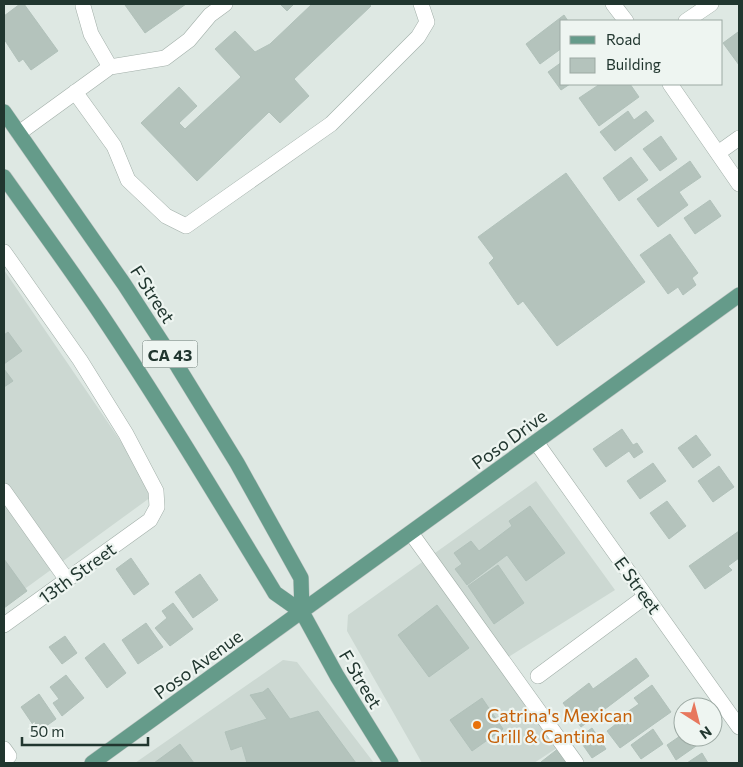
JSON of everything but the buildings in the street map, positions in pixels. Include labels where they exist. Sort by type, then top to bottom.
[{"type":"main road","name":"F Street","points":[[4,112],[129,292],[237,463],[302,578],[302,612]]},
{"type":"main road","name":"F Street","points":[[4,177],[65,261],[126,353],[275,593],[302,612],[337,676],[391,763]]},
{"type":"main road","name":"Poso Drive","points":[[302,612],[739,295]]},
{"type":"main road","name":"Poso Avenue","points":[[92,763],[302,612]]},
{"type":"street","points":[[83,4],[91,34],[110,68]]},
{"type":"street","points":[[19,133],[110,68],[165,58],[189,40],[210,15],[225,4]]},
{"type":"street","points":[[75,92],[114,146],[128,180],[166,216],[186,226],[331,124],[418,37],[427,22],[421,4]]},
{"type":"street","points":[[614,4],[625,20]]},
{"type":"street","points":[[687,20],[711,4]]},
{"type":"street","points":[[671,85],[739,184]]},
{"type":"street","points":[[718,153],[739,138]]},
{"type":"street","name":"13th Street","points":[[4,252],[80,360],[126,434],[156,491],[157,507],[150,520],[4,625]]},
{"type":"street","name":"E Street","points":[[536,442],[739,727]]},
{"type":"street","points":[[4,491],[67,580]]},
{"type":"street","points":[[411,533],[576,763]]},
{"type":"street","points":[[538,676],[646,596]]},
{"type":"shaded area","points":[[4,270],[141,471],[151,497],[4,604]]},
{"type":"shaded area","points":[[536,481],[615,590],[507,658],[569,740],[534,763],[422,763],[347,631],[348,615]]},
{"type":"shaded area","points":[[283,660],[297,662],[374,763],[135,763]]},
{"type":"place","name":"Catrina's Mexican Grill & Cantina","points":[[477,725]]}]
